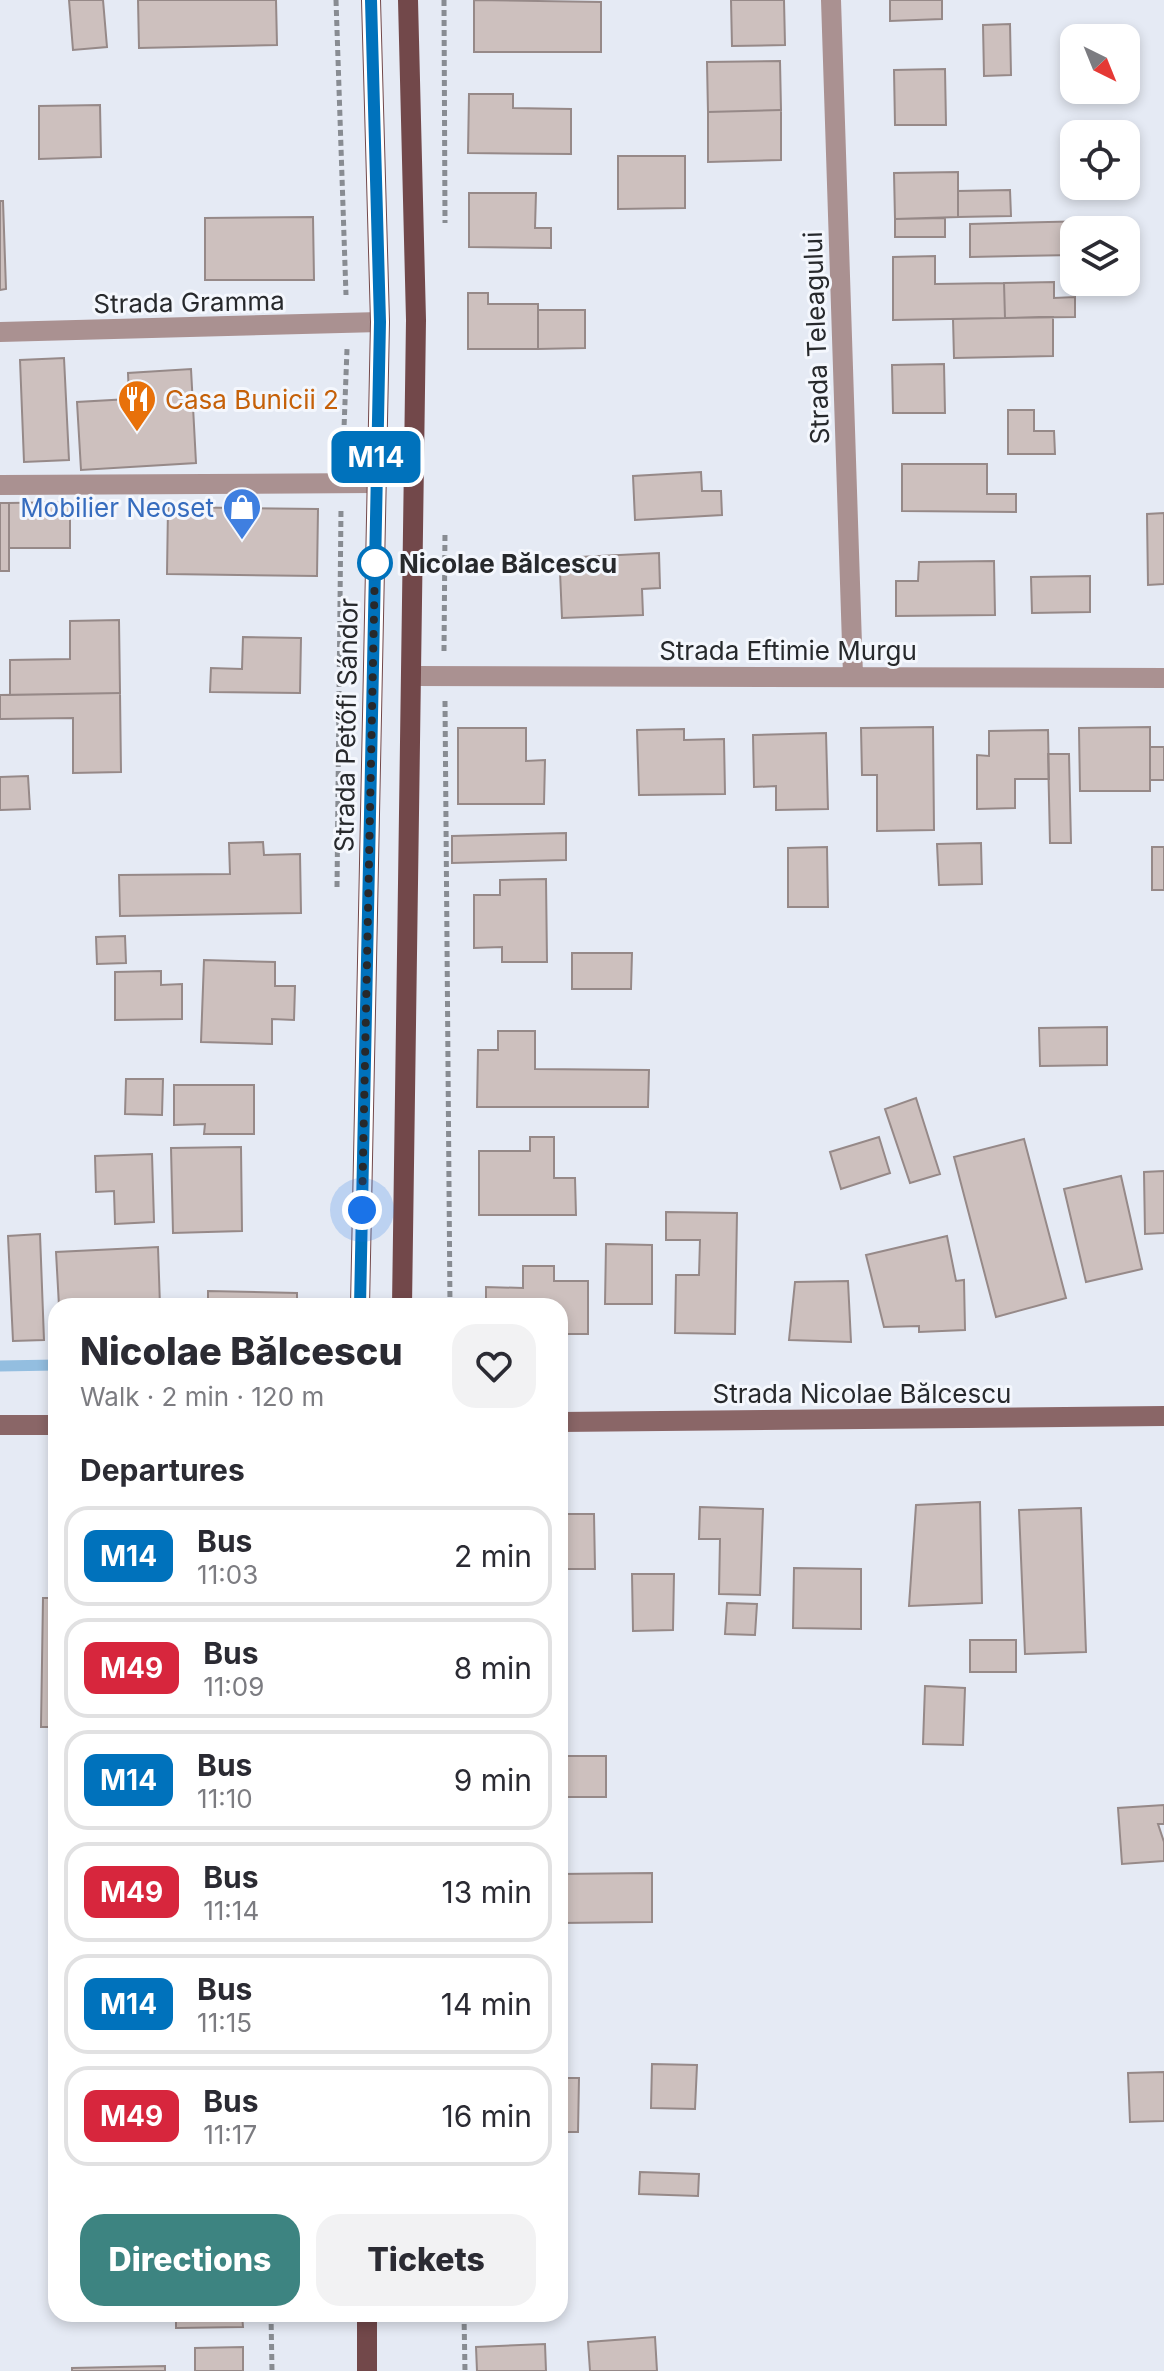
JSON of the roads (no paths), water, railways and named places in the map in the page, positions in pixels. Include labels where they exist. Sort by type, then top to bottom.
[{"type":"main road","name":"Strada Petőfi Sándor","points":[[360,1298],[380,322],[371,0]]},
{"type":"main road","points":[[402,1298],[416,320],[408,0]]},
{"type":"main road","points":[[367,2322],[367,2371]]},
{"type":"street","name":"Strada Teleagului","points":[[831,0],[853,675]]},
{"type":"street","name":"Strada Gramma","points":[[0,332],[380,322]]},
{"type":"street","points":[[0,485],[375,483]]},
{"type":"street","name":"Strada Eftimie Murgu","points":[[412,676],[1164,678]]},
{"type":"street","name":"Strada Nicolae Bălcescu","points":[[568,1422],[1164,1416]]},
{"type":"street","points":[[0,1425],[48,1425]]},
{"type":"waterway","points":[[0,1366],[48,1365]]},
{"type":"place","name":"Casa Bunicii 2","points":[[137,433]]},
{"type":"place","name":"Mobilier Neoset","points":[[242,541]]},
{"type":"place","name":"Nicolae Bălcescu","points":[[375,563]]}]
